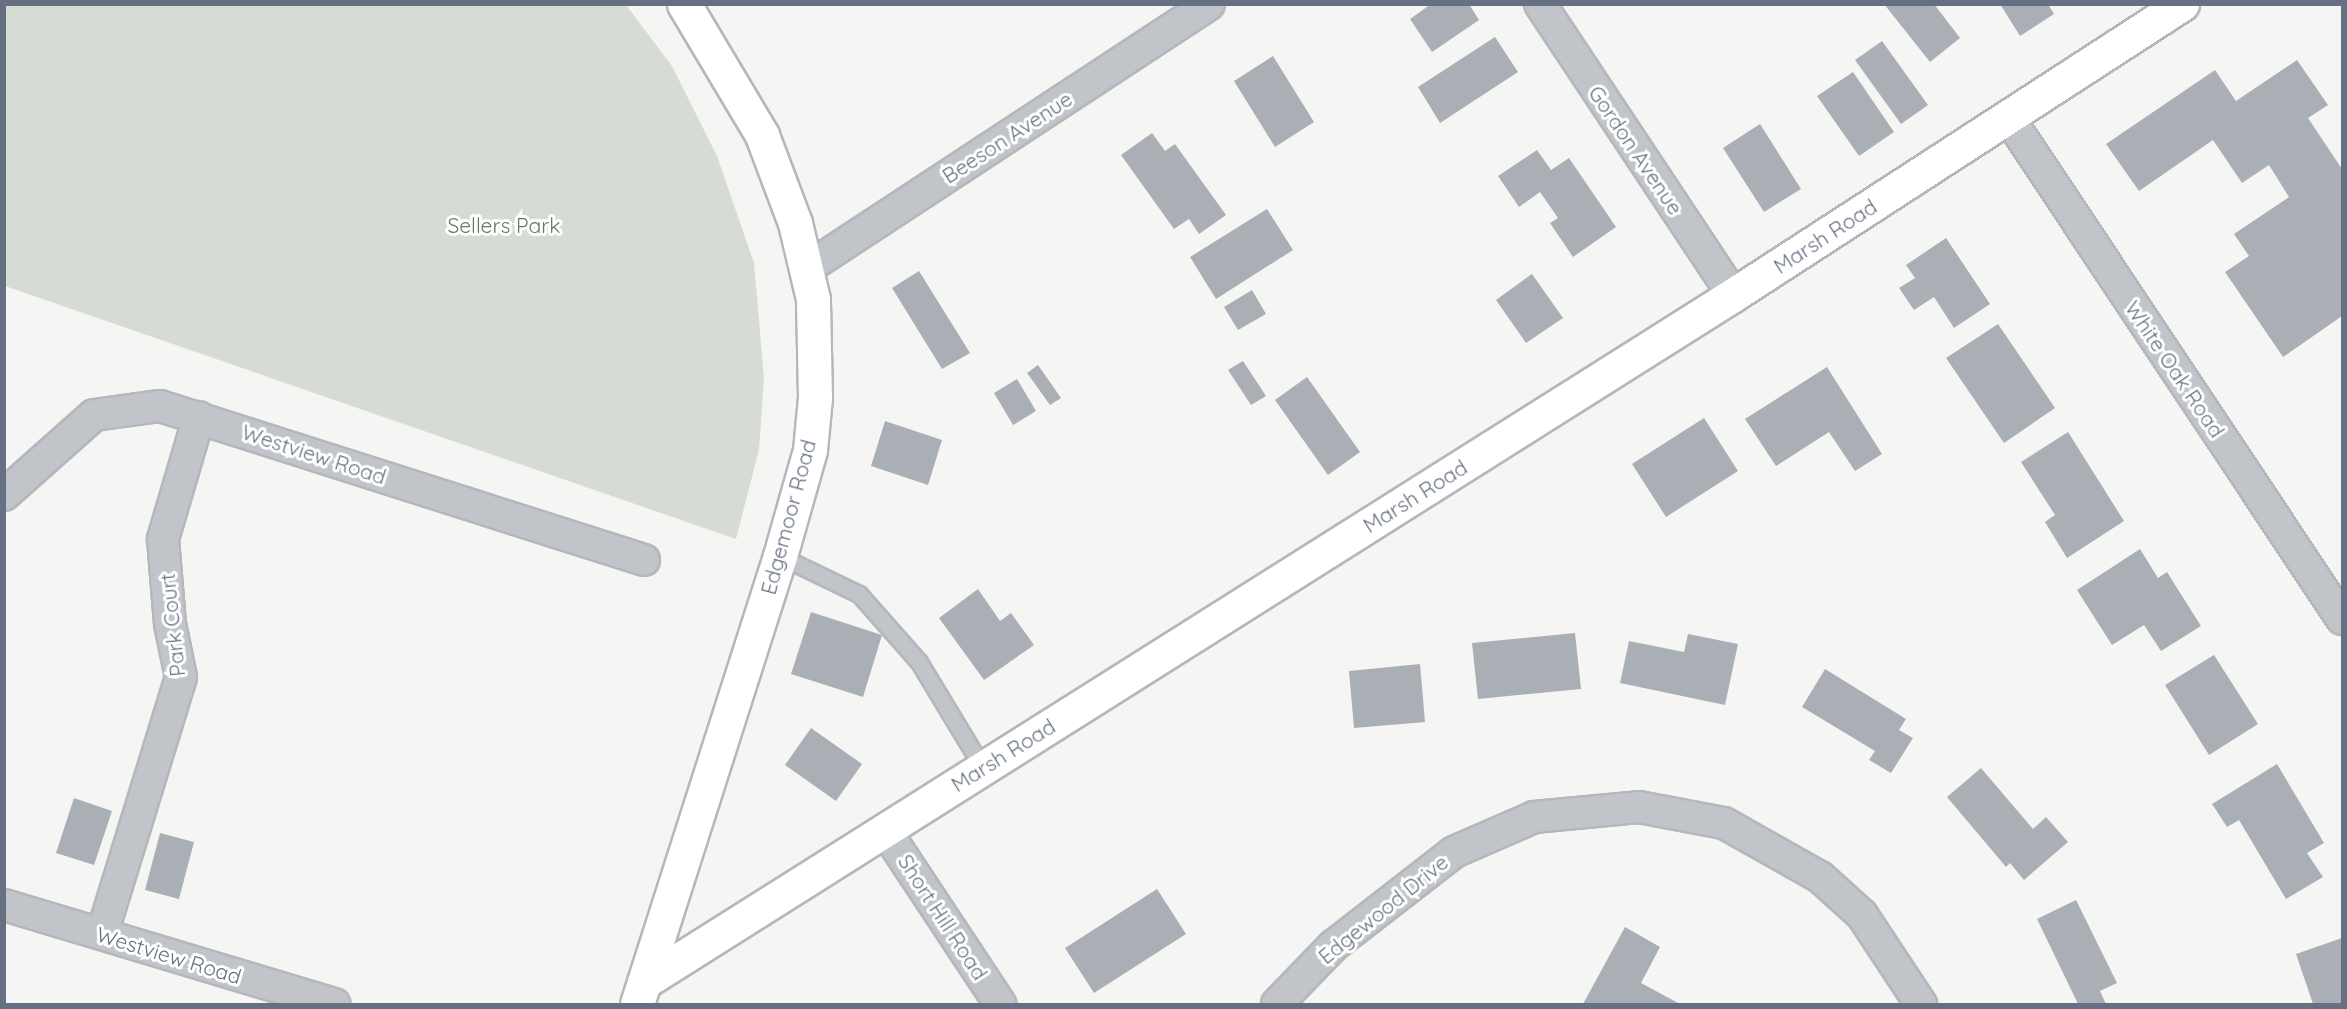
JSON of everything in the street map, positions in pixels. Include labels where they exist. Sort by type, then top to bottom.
[{"type":"main road","name":"Edgemoor Road","points":[[641,993],[780,556],[810,450],[814,408],[816,350],[806,269],[762,135],[684,4]]},
{"type":"main road","name":"Marsh Road","points":[[641,993],[885,830],[1733,295],[2182,4]]},
{"type":"street","name":"Beeson Avenue","points":[[806,269],[1209,4]]},
{"type":"street","name":"Gordon Avenue","points":[[1540,4],[1733,295]]},
{"type":"street","name":"White Oak Road","points":[[2008,117],[2343,619]]},
{"type":"street","name":"Westview Road","points":[[4,495],[94,415],[160,406],[644,560]]},
{"type":"street","name":"Park Court","points":[[102,934],[181,677],[170,624],[163,539],[199,417]]},
{"type":"street","name":"Edgewood Drive","points":[[1277,1005],[1334,946],[1454,852],[1534,817],[1639,807],[1724,823],[1820,877],[1862,915],[1922,1005]]},
{"type":"street","name":"Short Hill Road","points":[[885,830],[1000,1005]]},
{"type":"street","name":"Westview Road","points":[[4,905],[334,1005]]},
{"type":"lane","points":[[780,556],[859,594],[919,662],[983,768]]},
{"type":"green space","name":"Sellers Park","points":[[5,4],[626,5],[672,66],[717,156],[754,263],[764,378],[759,450],[736,539],[5,286]]},
{"type":"building","points":[[1431,4],[1469,4],[1479,20],[1432,52],[1410,19]]},
{"type":"building","points":[[1884,4],[1934,4],[1960,38],[1930,62]]},
{"type":"building","points":[[2000,4],[2048,4],[2054,14],[2020,36]]},
{"type":"building","points":[[1495,37],[1518,72],[1440,123],[1418,87]]},
{"type":"building","points":[[1882,41],[1928,105],[1901,124],[1855,60]]},
{"type":"building","points":[[1273,56],[1314,122],[1275,147],[1234,81]]},
{"type":"building","points":[[2297,60],[2328,105],[2308,118],[2342,169],[2342,316],[2283,357],[2225,272],[2249,256],[2234,234],[2289,197],[2269,165],[2242,183],[2213,140],[2139,191],[2106,144],[2215,70],[2236,101]]},
{"type":"building","points":[[1853,72],[1894,132],[1859,156],[1817,96]]},
{"type":"building","points":[[1760,124],[1801,189],[1764,212],[1723,148]]},
{"type":"building","points":[[1152,133],[1165,151],[1175,144],[1226,215],[1199,234],[1189,219],[1174,229],[1121,155]]},
{"type":"building","points":[[1537,150],[1551,170],[1569,158],[1616,227],[1573,257],[1550,223],[1558,218],[1540,192],[1519,207],[1498,176]]},
{"type":"building","points":[[1267,209],[1293,250],[1216,299],[1190,257]]},
{"type":"building","points":[[1946,238],[1990,304],[1954,328],[1934,297],[1914,310],[1899,288],[1915,278],[1906,265]]},
{"type":"building","points":[[919,271],[970,353],[942,369],[892,288]]},
{"type":"building","points":[[1532,274],[1563,318],[1526,343],[1496,300]]},
{"type":"building","points":[[1252,290],[1266,314],[1238,330],[1224,307]]},
{"type":"building","points":[[1998,324],[2055,408],[2004,443],[1946,358]]},
{"type":"building","points":[[1243,361],[1266,396],[1251,405],[1228,370]]},
{"type":"building","points":[[1038,365],[1061,398],[1050,405],[1027,373]]},
{"type":"building","points":[[1827,367],[1882,454],[1855,471],[1829,432],[1776,466],[1745,419]]},
{"type":"building","points":[[1307,377],[1360,452],[1328,475],[1275,400]]},
{"type":"building","points":[[1017,379],[1036,411],[1013,425],[994,393]]},
{"type":"building","points":[[1704,418],[1738,471],[1666,517],[1632,464]]},
{"type":"building","points":[[885,421],[942,440],[928,485],[871,466]]},
{"type":"building","points":[[2068,432],[2124,521],[2067,558],[2045,522],[2055,515],[2021,462]]},
{"type":"building","points":[[2140,549],[2158,578],[2167,572],[2201,626],[2161,651],[2144,625],[2112,645],[2077,590]]},
{"type":"building","points":[[978,589],[1000,621],[1011,613],[1034,645],[984,680],[939,618]]},
{"type":"building","points":[[811,612],[882,635],[863,697],[791,674]]},
{"type":"building","points":[[1575,633],[1581,689],[1478,699],[1472,643]]},
{"type":"building","points":[[1688,634],[1738,644],[1725,705],[1620,683],[1629,641],[1684,652]]},
{"type":"building","points":[[2214,655],[2258,724],[2209,755],[2165,685]]},
{"type":"building","points":[[1420,664],[1425,722],[1354,728],[1349,671]]},
{"type":"building","points":[[1825,669],[1906,719],[1899,730],[1913,738],[1891,773],[1869,760],[1875,751],[1802,707]]},
{"type":"building","points":[[811,728],[862,764],[836,801],[785,765]]},
{"type":"building","points":[[2277,764],[2324,843],[2307,853],[2323,877],[2286,899],[2239,820],[2227,827],[2212,804]]},
{"type":"building","points":[[1981,768],[2033,829],[2046,817],[2068,842],[2024,880],[2010,863],[2006,867],[1947,797]]},
{"type":"building","points":[[74,798],[112,811],[94,865],[56,853]]},
{"type":"building","points":[[160,833],[194,842],[179,899],[145,890]]},
{"type":"building","points":[[1157,889],[1186,934],[1094,993],[1065,948]]},
{"type":"building","points":[[2076,900],[2117,983],[2100,991],[2106,1004],[2078,1004],[2037,919]]},
{"type":"building","points":[[1625,927],[1660,947],[1641,983],[1680,1004],[1583,1004]]},
{"type":"building","points":[[2342,938],[2342,1004],[2313,1004],[2296,954]]}]
